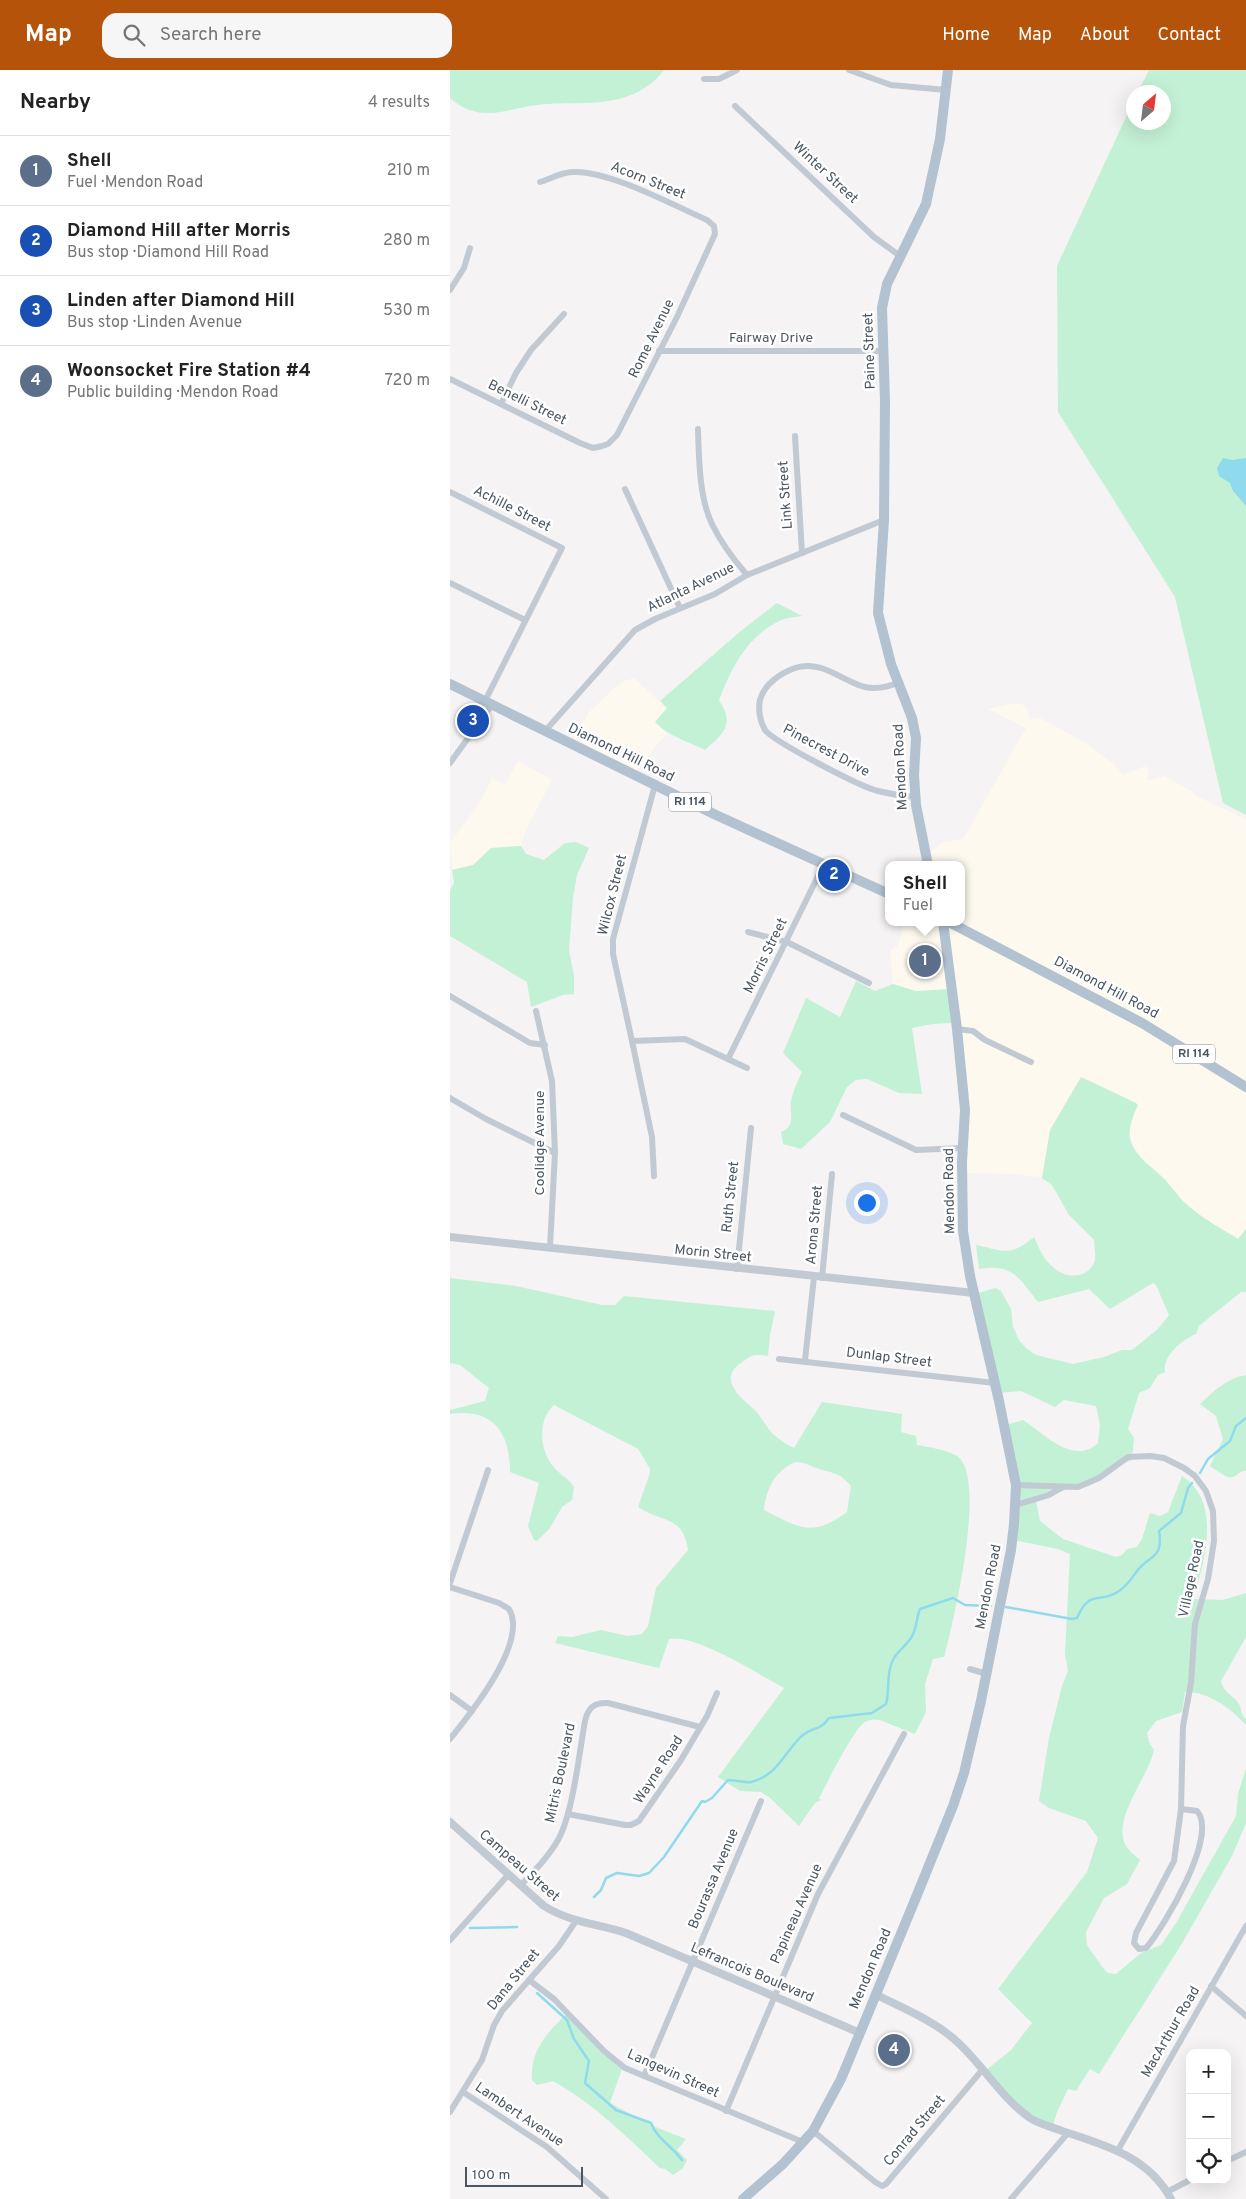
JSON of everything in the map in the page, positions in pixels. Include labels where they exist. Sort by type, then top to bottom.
[{"type":"main road","name":"Paine Street","points":[[878,613],[884,520],[885,401],[882,308],[887,284],[926,204],[940,139],[948,70]]},
{"type":"main road","name":"Mendon Road","points":[[878,613],[891,664],[910,708],[916,738],[915,797],[927,861]]},
{"type":"main road","name":"Diamond Hill Road","points":[[450,684],[655,785],[885,892]]},
{"type":"main road","name":"Mendon Road","points":[[743,2199],[787,2160],[813,2131],[835,2092],[860,2033],[954,1806],[964,1773],[987,1674],[1008,1566],[1016,1505],[1016,1485],[974,1293],[962,1216],[965,1110],[944,926]]},
{"type":"main road","name":"Diamond Hill Road","points":[[957,926],[1142,1022],[1246,1087]]},
{"type":"street","points":[[704,79],[719,79],[737,70]]},
{"type":"street","points":[[849,70],[891,85],[946,90]]},
{"type":"street","name":"Winter Street","points":[[735,106],[874,236],[900,256]]},
{"type":"street","name":"Acorn Street","points":[[540,182],[571,172],[594,173],[707,220],[714,226]]},
{"type":"street","name":"Rome Avenue","points":[[593,448],[608,444],[616,435],[677,317],[715,234],[714,226]]},
{"type":"street","points":[[450,290],[464,268],[470,248]]},
{"type":"street","points":[[501,404],[516,373],[531,350],[564,314]]},
{"type":"street","name":"Fairway Drive","points":[[659,350],[883,351]]},
{"type":"street","name":"Benelli Street","points":[[450,379],[580,444],[593,448]]},
{"type":"street","points":[[698,429],[699,469],[712,524],[734,560],[747,575]]},
{"type":"street","name":"Link Street","points":[[795,436],[802,553]]},
{"type":"street","points":[[625,489],[680,608]]},
{"type":"street","name":"Achille Street","points":[[450,492],[562,548],[525,620]]},
{"type":"street","name":"Atlanta Avenue","points":[[545,731],[635,630],[680,608],[715,594],[747,575],[884,520]]},
{"type":"street","points":[[450,583],[525,620],[489,703],[450,763]]},
{"type":"street","name":"Pinecrest Drive","points":[[900,682],[874,688],[861,685],[834,672],[812,666],[795,668],[773,680],[767,688],[760,704],[760,717],[768,733],[811,759],[877,791],[915,797]]},
{"type":"street","name":"Wilcox Street","points":[[654,1176],[652,1137],[613,954],[613,939],[655,785]]},
{"type":"street","name":"Morris Street","points":[[728,1059],[824,864]]},
{"type":"street","points":[[748,932],[787,942],[869,983]]},
{"type":"street","points":[[450,996],[530,1044],[545,1046]]},
{"type":"street","name":"Coolidge Avenue","points":[[536,1011],[552,1081],[555,1153],[550,1247]]},
{"type":"street","points":[[957,1029],[973,1031],[985,1040],[1031,1062]]},
{"type":"street","points":[[632,1040],[685,1039],[747,1068]]},
{"type":"street","points":[[450,1098],[486,1119],[555,1153]]},
{"type":"street","points":[[843,1115],[916,1150],[963,1148]]},
{"type":"street","name":"Ruth Street","points":[[737,1269],[751,1128]]},
{"type":"street","name":"Arona Street","points":[[804,1360],[832,1174]]},
{"type":"street","name":"Morin Street","points":[[450,1237],[974,1293]]},
{"type":"street","name":"Dunlap Street","points":[[779,1359],[804,1360],[995,1383]]},
{"type":"street","name":"Village Road","points":[[1016,1485],[1062,1488],[1086,1485],[1128,1458],[1150,1456],[1164,1458],[1184,1468],[1202,1485],[1210,1500],[1214,1519],[1214,1541],[1208,1579],[1195,1624],[1192,1682],[1184,1726],[1181,1809],[1174,1861],[1136,1933],[1134,1943],[1139,1949],[1146,1948],[1156,1936],[1189,1876],[1197,1855],[1204,1826],[1202,1816],[1197,1811],[1181,1809]]},
{"type":"street","points":[[450,1583],[488,1470]]},
{"type":"street","name":"Village Road","points":[[1016,1505],[1048,1495],[1062,1488]]},
{"type":"street","points":[[450,1587],[499,1603],[511,1612],[513,1619],[512,1632],[504,1659],[492,1682],[450,1739]]},
{"type":"street","points":[[970,1669],[987,1674]]},
{"type":"street","name":"Wayne Road","points":[[568,1814],[625,1825],[631,1825],[639,1821],[681,1760],[718,1693]]},
{"type":"street","points":[[450,1695],[472,1711]]},
{"type":"street","name":"Mitris Boulevard","points":[[521,1885],[556,1844],[562,1833],[568,1814],[585,1721],[594,1705],[608,1703],[700,1727]]},
{"type":"street","name":"Papineau Avenue","points":[[726,2111],[818,1894],[904,1734]]},
{"type":"street","name":"Bourassa Avenue","points":[[644,2076],[761,1801]]},
{"type":"street","name":"Campeau Street","points":[[450,1822],[544,1906],[576,1921]]},
{"type":"street","points":[[450,1940],[509,1874]]},
{"type":"street","name":"Lefrancois Boulevard","points":[[576,1921],[606,1926],[635,1937],[860,2033]]},
{"type":"street","name":"Dana Street","points":[[450,2112],[482,2060],[498,2018],[564,1939],[576,1921]]},
{"type":"street","name":"MacArthur Road","points":[[1118,2150],[1246,1926]]},
{"type":"street","name":"Langevin Street","points":[[529,1980],[554,1999],[618,2064],[803,2142]]},
{"type":"street","points":[[1211,1986],[1246,2016]]},
{"type":"street","points":[[875,1994],[937,2026],[955,2040],[1015,2106],[1032,2119],[1118,2150],[1138,2161],[1153,2174],[1169,2195],[1186,2183]]},
{"type":"street","name":"Conrad Street","points":[[813,2131],[882,2186],[886,2184],[983,2069]]},
{"type":"street","name":"Lambert Avenue","points":[[463,2092],[547,2148],[606,2199]]},
{"type":"street","points":[[1011,2199],[1068,2133]]},
{"type":"street","points":[[1231,2159],[1246,2152]]},
{"type":"shaded area","points":[[634,678],[667,708],[659,726],[667,733],[634,773],[572,743],[588,713],[614,688],[624,681]]},
{"type":"shaded area","points":[[1011,704],[1022,704],[1028,711],[1030,719],[1040,718],[1086,743],[1112,763],[1123,775],[1145,766],[1149,770],[1147,781],[1164,776],[1192,791],[1196,796],[1246,819],[1246,1229],[1239,1239],[1201,1216],[1183,1201],[1161,1175],[1142,1160],[1129,1136],[1131,1120],[1138,1105],[1089,1080],[1050,1130],[1042,1178],[1014,1174],[964,1173],[955,1022],[933,991],[916,991],[893,984],[890,950],[898,946],[903,926],[965,926],[965,861],[928,861],[927,855],[943,842],[963,839],[1026,728],[988,709]]},
{"type":"shaded area","points":[[518,761],[552,780],[526,830],[521,846],[491,848],[473,865],[452,870],[450,843],[480,802],[492,778],[505,785]]},
{"type":"green space","points":[[450,70],[664,70],[645,88],[620,99],[537,105],[491,113],[469,110],[450,98]]},
{"type":"green space","points":[[1149,70],[1246,70],[1246,815],[1223,803],[1175,597],[1058,412],[1057,266],[1126,117],[1126,130],[1171,130],[1171,85],[1142,85]]},
{"type":"green space","points":[[777,603],[802,616],[781,620],[767,628],[742,654],[729,676],[719,700],[727,720],[721,734],[705,750],[672,735],[660,727],[655,722],[667,708],[660,701],[742,630]]},
{"type":"green space","points":[[576,842],[589,848],[577,875],[573,898],[569,950],[574,976],[574,994],[563,995],[531,1007],[527,982],[450,936],[450,890],[454,883],[452,870],[473,865],[491,848],[521,846],[526,854],[544,860],[565,843]]},
{"type":"green space","points":[[856,981],[875,991],[893,984],[916,991],[950,989],[952,1023],[912,1028],[922,1094],[899,1093],[867,1079],[856,1080],[847,1087],[830,1122],[801,1149],[783,1144],[781,1132],[791,1122],[791,1101],[802,1072],[783,1053],[806,998],[840,1017]]},
{"type":"green space","points":[[1081,1077],[1138,1105],[1130,1130],[1132,1144],[1138,1155],[1164,1179],[1184,1202],[1203,1217],[1238,1239],[1246,1229],[1246,1292],[1241,1292],[1199,1326],[1196,1334],[1174,1349],[1167,1360],[1165,1372],[1158,1375],[1150,1388],[1139,1393],[1128,1429],[1134,1438],[1132,1460],[1120,1464],[1095,1479],[1036,1501],[1040,1521],[1063,1539],[1116,1557],[1122,1555],[1127,1549],[1137,1547],[1142,1539],[1150,1513],[1160,1516],[1168,1512],[1182,1476],[1194,1487],[1202,1501],[1206,1516],[1205,1550],[1193,1599],[1223,1600],[1246,1593],[1246,1637],[1221,1681],[1226,1691],[1239,1704],[1246,1719],[1246,1725],[1219,1702],[1203,1695],[1185,1692],[1182,1712],[1156,1721],[1147,1733],[1149,1742],[1154,1750],[1151,1761],[1128,1808],[1122,1831],[1125,1845],[1140,1860],[1127,1884],[1104,1898],[1086,1932],[1087,1945],[1108,1973],[1116,1974],[1141,1953],[1161,1945],[1176,1923],[1236,1816],[1238,1794],[1246,1768],[1246,1823],[1232,1856],[1181,1945],[1099,2074],[1090,2069],[1076,2091],[1068,2089],[1057,2112],[1053,2126],[1029,2117],[985,2071],[1011,2050],[1032,2023],[998,1989],[1087,1872],[1098,1838],[1086,1821],[1049,1808],[1039,1801],[1049,1738],[1062,1686],[1068,1671],[1065,1654],[1070,1554],[1058,1549],[1014,1540],[1014,1492],[1005,1425],[1023,1420],[1059,1445],[1069,1450],[1079,1451],[1089,1449],[1098,1443],[1100,1425],[1096,1406],[1064,1400],[1055,1407],[1021,1391],[998,1393],[975,1294],[995,1288],[1001,1291],[1011,1309],[1013,1327],[1019,1340],[1026,1348],[1036,1355],[1073,1364],[1104,1357],[1122,1350],[1132,1350],[1158,1329],[1169,1315],[1156,1285],[1153,1283],[1110,1309],[1089,1289],[1038,1302],[1020,1279],[1008,1270],[1000,1268],[979,1269],[976,1245],[1006,1251],[1019,1248],[1034,1237],[1044,1257],[1058,1271],[1076,1276],[1088,1271],[1092,1267],[1095,1260],[1094,1240],[1069,1215],[1052,1185],[1042,1178],[1050,1130]]},
{"type":"green space","points":[[450,1278],[516,1286],[602,1305],[615,1305],[624,1296],[775,1311],[768,1356],[753,1355],[748,1358],[734,1369],[731,1381],[737,1393],[756,1411],[769,1430],[777,1437],[794,1448],[822,1402],[902,1414],[901,1432],[916,1436],[917,1445],[943,1450],[957,1456],[966,1469],[969,1492],[969,1520],[965,1552],[954,1615],[944,1657],[933,1659],[925,1684],[926,1712],[915,1734],[880,1720],[865,1722],[840,1757],[819,1798],[821,1800],[815,1803],[799,1826],[769,1797],[761,1792],[740,1791],[718,1777],[784,1688],[727,1656],[695,1642],[680,1639],[669,1639],[659,1668],[555,1643],[558,1636],[572,1637],[601,1630],[628,1636],[642,1634],[648,1626],[656,1588],[688,1550],[685,1539],[676,1525],[638,1507],[650,1469],[638,1449],[554,1405],[545,1418],[542,1434],[543,1442],[548,1458],[554,1468],[574,1487],[572,1500],[562,1507],[550,1528],[537,1541],[534,1540],[528,1526],[539,1483],[510,1472],[507,1445],[502,1434],[488,1419],[465,1413],[450,1414],[450,1410],[485,1401],[489,1388],[460,1365],[450,1363]],"holes":[[[799,1462],[837,1474],[847,1481],[851,1486],[847,1512],[824,1525],[806,1528],[787,1522],[764,1510],[769,1488],[777,1476],[788,1466]]]},
{"type":"green space","points":[[1246,1375],[1246,1471],[1229,1477],[1210,1466],[1223,1439],[1216,1416],[1200,1404],[1227,1382]]},
{"type":"green space","points":[[566,2015],[623,2066],[610,2103],[653,2126],[686,2139],[677,2150],[687,2160],[683,2168],[673,2175],[660,2168],[609,2121],[568,2090],[553,2081],[537,2085],[532,2080],[534,2061],[541,2044]]},
{"type":"water","points":[[1223,458],[1233,460],[1246,458],[1246,506],[1233,491],[1230,483],[1219,476],[1217,468]]},
{"type":"waterway","points":[[1200,1473],[1208,1459],[1230,1441],[1236,1426],[1246,1418]]},
{"type":"waterway","points":[[1006,1607],[1072,1619],[1077,1618],[1086,1603],[1091,1600],[1106,1597],[1119,1591],[1157,1552],[1160,1540],[1159,1531],[1181,1513],[1188,1488],[1192,1483]]},
{"type":"waterway","points":[[594,1897],[601,1890],[606,1878],[617,1873],[639,1876],[649,1873],[664,1857],[702,1801],[705,1802],[712,1798],[728,1780],[751,1782],[760,1779],[781,1762],[803,1735],[819,1727],[829,1718],[872,1713],[886,1704],[889,1672],[892,1662],[913,1635],[920,1609],[953,1598],[965,1605],[991,1606]]},
{"type":"waterway","points":[[470,1928],[517,1927]]},
{"type":"waterway","points":[[537,1993],[567,2020],[574,2039],[589,2061],[585,2083],[616,2110],[651,2123],[657,2134],[682,2160]]},
{"type":"place","name":"Linden after Diamond Hill","points":[[473,721]]},
{"type":"place","name":"Diamond Hill after Morris","points":[[834,875]]},
{"type":"place","name":"Shell","points":[[925,961]]},
{"type":"place","name":"Woonsocket Fire Station #4","points":[[894,2050]]}]
